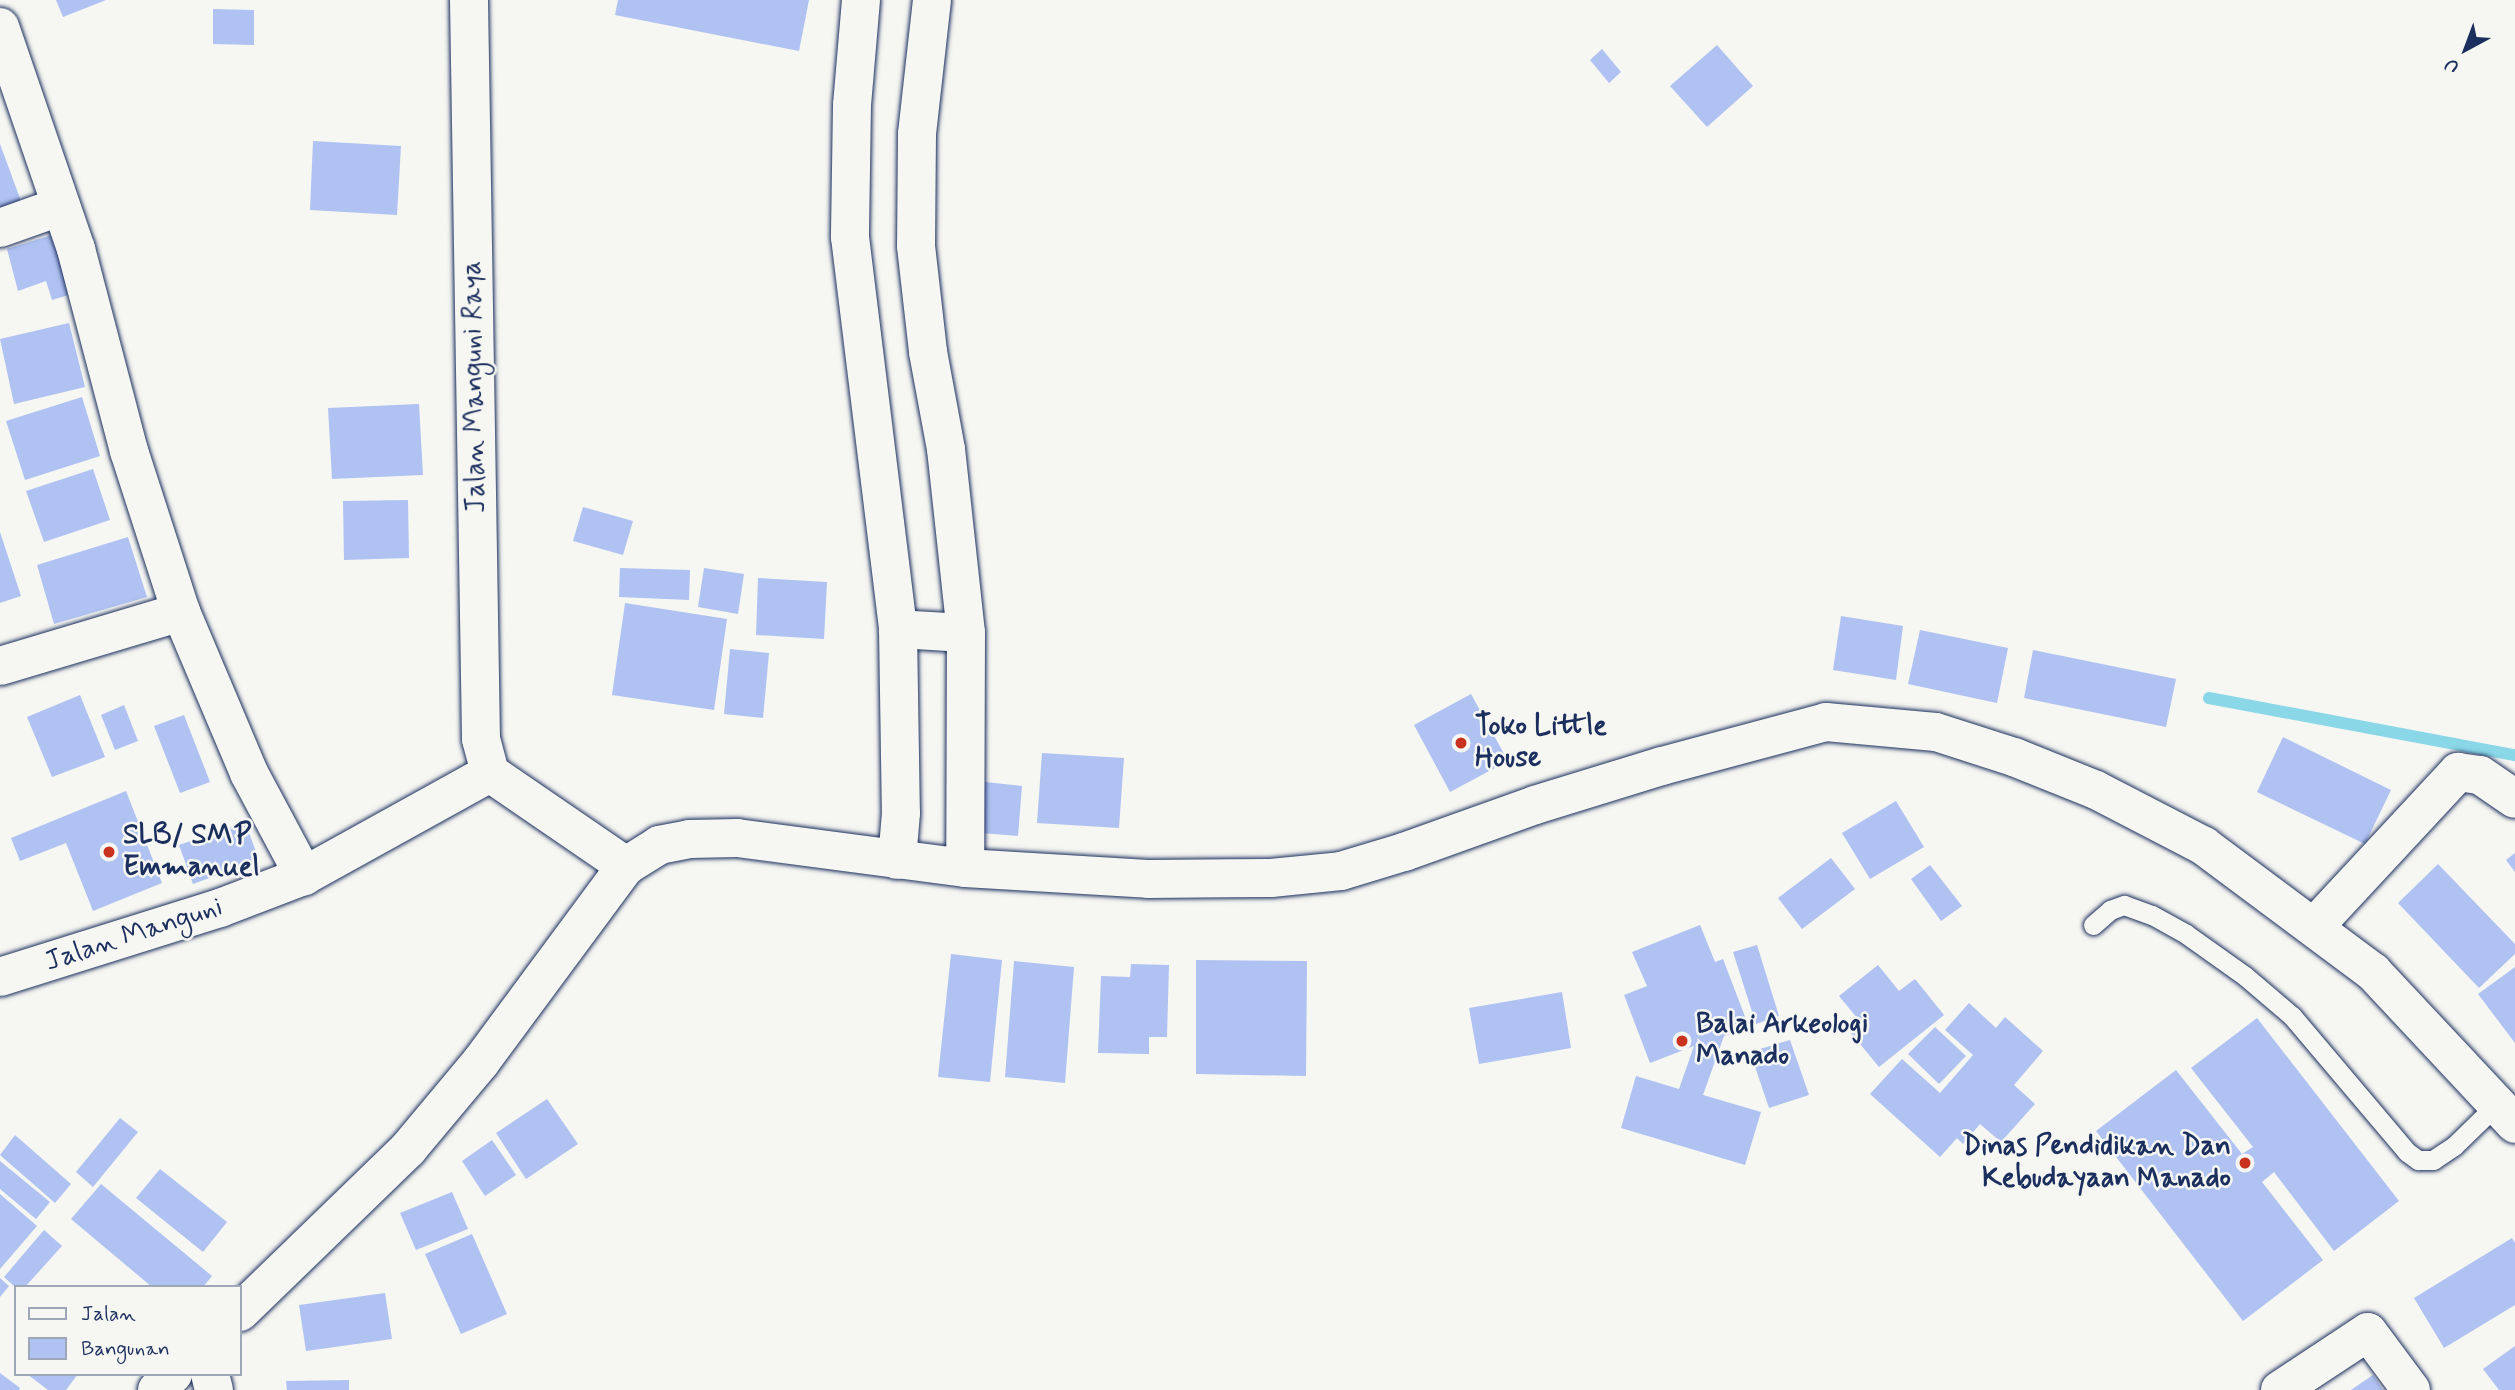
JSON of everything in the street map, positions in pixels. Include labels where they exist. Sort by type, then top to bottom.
[{"type":"street","name":"Jalan Manguni Raya","points":[[469,0],[481,739],[490,773]]},
{"type":"street","points":[[862,0],[852,105],[850,237],[898,629],[901,813],[897,860]]},
{"type":"street","points":[[932,0],[917,134],[916,246],[928,352],[946,449],[966,633],[965,869]]},
{"type":"street","points":[[0,27],[59,207],[76,249],[129,451],[181,612],[249,773],[304,876]]},
{"type":"street","points":[[0,228],[59,207]]},
{"type":"street","points":[[0,666],[181,612]]},
{"type":"street","points":[[898,629],[966,633]]},
{"type":"street","points":[[242,1310],[408,1149],[480,1063],[626,866],[659,845],[689,839],[737,838],[965,869],[1148,878],[1271,878],[1340,871],[1661,766],[1826,722],[1936,732],[2014,757],[2096,790],[2204,846],[2373,972],[2506,1114]]},
{"type":"street","points":[[2314,927],[2458,772],[2480,775],[2515,799]]},
{"type":"street","points":[[490,773],[626,866]]},
{"type":"street","name":"Jalan Manguni","points":[[0,977],[220,908],[304,876],[490,773]]},
{"type":"street","points":[[2280,1390],[2368,1332],[2411,1390]]},
{"type":"street","points":[[157,1390],[171,1376]]},
{"type":"lane","points":[[2093,925],[2110,911],[2124,905],[2152,915],[2186,934],[2245,976],[2292,1016],[2407,1152],[2418,1160],[2433,1160],[2506,1114]]},
{"type":"building","points":[[56,0],[106,0],[63,17]]},
{"type":"building","points":[[618,0],[809,0],[799,51],[615,15]]},
{"type":"building","points":[[213,9],[254,10],[254,45],[213,44]]},
{"type":"building","points":[[1717,45],[1753,86],[1707,127],[1670,86]]},
{"type":"building","points":[[1602,49],[1621,72],[1609,83],[1590,60]]},
{"type":"building","points":[[313,141],[401,146],[397,215],[310,210]]},
{"type":"building","points":[[0,144],[25,212],[0,221]]},
{"type":"building","points":[[58,233],[72,294],[52,300],[46,281],[18,291],[7,249]]},
{"type":"building","points":[[69,323],[85,387],[14,404],[0,339]]},
{"type":"building","points":[[82,397],[100,456],[25,480],[6,421]]},
{"type":"building","points":[[419,404],[423,475],[332,479],[328,408]]},
{"type":"building","points":[[93,469],[110,520],[44,542],[26,491]]},
{"type":"building","points":[[408,500],[409,558],[344,560],[343,501]]},
{"type":"building","points":[[583,507],[633,521],[623,555],[573,541]]},
{"type":"building","points":[[0,532],[21,596],[0,603]]},
{"type":"building","points":[[128,537],[147,597],[54,624],[37,565]]},
{"type":"building","points":[[620,568],[690,570],[689,600],[619,597]]},
{"type":"building","points":[[704,568],[744,574],[738,614],[698,607]]},
{"type":"building","points":[[758,578],[827,582],[824,639],[756,635]]},
{"type":"building","points":[[625,603],[727,619],[714,710],[612,695]]},
{"type":"building","points":[[1841,616],[1903,626],[1896,680],[1833,670]]},
{"type":"building","points":[[1920,630],[2008,648],[1997,703],[1908,684]]},
{"type":"building","points":[[730,649],[769,653],[763,718],[724,714]]},
{"type":"building","points":[[2033,650],[2176,679],[2166,727],[2024,698]]},
{"type":"building","name":"Toko Little House","points":[[1471,694],[1508,761],[1450,792],[1414,725]]},
{"type":"building","points":[[80,695],[105,757],[52,777],[27,717]]},
{"type":"building","points":[[124,705],[138,741],[115,750],[101,715]]},
{"type":"building","points":[[184,715],[210,782],[180,793],[154,726]]},
{"type":"building","points":[[2283,737],[2391,790],[2365,844],[2257,792]]},
{"type":"building","points":[[1042,753],[1124,758],[1119,828],[1037,823]]},
{"type":"building","points":[[985,782],[1022,786],[1018,836],[981,833]]},
{"type":"building","name":"SLB/ SMP Emmanuel","points":[[126,791],[162,883],[93,911],[66,843],[20,861],[11,838]]},
{"type":"building","points":[[1896,801],[1924,847],[1870,879],[1842,833]]},
{"type":"building","points":[[245,822],[259,860],[193,884],[179,845]]},
{"type":"building","points":[[2515,853],[2515,872],[2506,860]]},
{"type":"building","points":[[1831,858],[1855,889],[1802,929],[1778,898]]},
{"type":"building","points":[[2438,864],[2515,944],[2515,954],[2479,988],[2398,903]]},
{"type":"building","points":[[1930,865],[1962,906],[1941,921],[1911,879]]},
{"type":"building","name":"Balai Arkeologi Manado","points":[[1700,925],[1715,962],[1723,959],[1749,1027],[1724,1036],[1703,1095],[1761,1112],[1745,1165],[1621,1128],[1636,1076],[1679,1089],[1694,1046],[1650,1063],[1624,995],[1647,986],[1632,952]]},
{"type":"building","points":[[1757,945],[1779,1016],[1756,1024],[1733,952]]},
{"type":"building","points":[[951,954],[1002,960],[990,1082],[938,1077]]},
{"type":"building","points":[[1196,960],[1307,961],[1306,1076],[1196,1074]]},
{"type":"building","points":[[1014,961],[1074,967],[1065,1083],[1005,1077]]},
{"type":"building","points":[[1131,964],[1169,965],[1167,1037],[1149,1037],[1149,1054],[1098,1053],[1101,976],[1130,977]]},
{"type":"building","points":[[1878,965],[1899,991],[1915,979],[1944,1015],[1879,1067],[1851,1033],[1862,1024],[1839,996]]},
{"type":"building","points":[[2515,967],[2515,1043],[2478,994]]},
{"type":"building","points":[[1562,992],[1571,1048],[1479,1064],[1469,1008]]},
{"type":"building","points":[[1969,1003],[1996,1028],[2005,1017],[2043,1051],[2014,1085],[2035,1104],[2001,1142],[1980,1124],[1963,1144],[1957,1138],[1940,1157],[1870,1094],[1902,1059],[1940,1093],[1973,1055],[1945,1030]]},
{"type":"building","name":"Dinas Pendidikan Dan Kebudayaan Manado","points":[[2257,1018],[2399,1201],[2334,1251],[2274,1172],[2262,1182],[2323,1260],[2243,1321],[2096,1131],[2176,1070],[2242,1154],[2253,1147],[2191,1068]]},
{"type":"building","points":[[1935,1027],[1966,1056],[1939,1084],[1908,1054]]},
{"type":"building","points":[[1790,1040],[1809,1095],[1769,1108],[1750,1052]]},
{"type":"building","points":[[547,1099],[578,1144],[526,1179],[496,1133]]},
{"type":"building","points":[[120,1118],[138,1132],[93,1187],[76,1172]]},
{"type":"building","points":[[15,1135],[71,1184],[55,1203],[0,1155]]},
{"type":"building","points":[[492,1140],[516,1175],[485,1196],[462,1161]]},
{"type":"building","points":[[0,1161],[50,1202],[36,1219],[0,1189]]},
{"type":"building","points":[[160,1169],[227,1222],[203,1252],[136,1198]]},
{"type":"building","points":[[101,1184],[212,1276],[205,1285],[150,1285],[71,1219]]},
{"type":"building","points":[[452,1192],[468,1229],[416,1250],[400,1213]]},
{"type":"building","points":[[0,1194],[37,1226],[0,1269]]},
{"type":"building","points":[[44,1230],[62,1246],[27,1285],[14,1286],[4,1277]]},
{"type":"building","points":[[472,1234],[507,1314],[461,1334],[425,1254]]},
{"type":"building","points":[[2512,1238],[2515,1243],[2515,1305],[2444,1348],[2414,1298]]},
{"type":"building","points":[[0,1278],[9,1286],[0,1297]]},
{"type":"building","points":[[385,1293],[392,1339],[306,1351],[299,1305]]},
{"type":"building","points":[[2515,1346],[2515,1390],[2499,1390],[2483,1369]]},
{"type":"building","points":[[0,1373],[20,1388],[19,1390],[0,1390]]},
{"type":"building","points":[[2373,1375],[2383,1390],[2351,1390]]},
{"type":"building","points":[[30,1376],[76,1376],[66,1390],[48,1390]]},
{"type":"building","points":[[349,1380],[349,1390],[287,1390],[286,1381]]},
{"type":"waterway","points":[[2209,698],[2515,755]]},
{"type":"place","name":"Toko Little House","points":[[1461,743]]},
{"type":"place","name":"SLB/ SMP Emmanuel","points":[[109,852]]},
{"type":"place","name":"Balai Arkeologi Manado","points":[[1682,1041]]},
{"type":"place","name":"Dinas Pendidikan Dan Kebudayaan Manado","points":[[2245,1163]]}]
